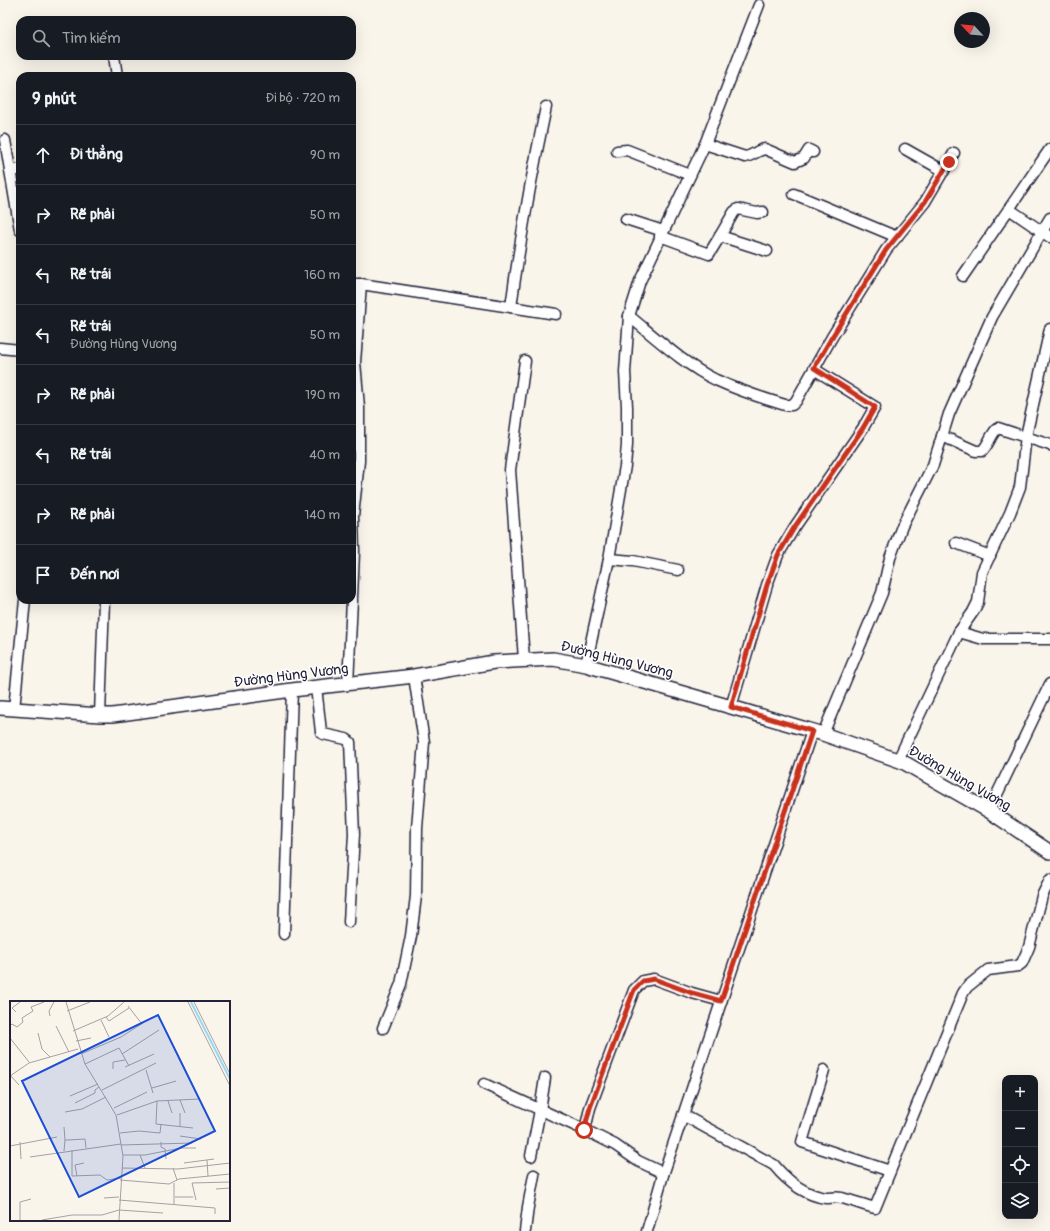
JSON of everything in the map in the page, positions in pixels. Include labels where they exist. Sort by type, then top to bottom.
[{"type":"street","points":[[586,665],[609,559],[627,446],[625,372],[629,316],[640,281],[661,233],[705,144],[759,5]]},
{"type":"street","points":[[115,60],[116,72]]},
{"type":"street","points":[[511,307],[520,239],[546,107]]},
{"type":"street","points":[[5,140],[4,155],[15,170],[16,182]]},
{"type":"street","points":[[705,144],[745,157],[765,149],[795,162],[804,158],[809,150],[813,152]]},
{"type":"street","points":[[906,149],[944,171]]},
{"type":"street","points":[[963,276],[1050,149]]},
{"type":"street","points":[[617,151],[626,150],[690,174]]},
{"type":"street","points":[[629,316],[692,366],[715,379],[743,392],[792,406],[832,337],[886,250],[925,202],[954,153]]},
{"type":"street","points":[[794,194],[897,237]]},
{"type":"street","points":[[626,218],[709,254],[734,212],[738,209],[758,213],[763,212]]},
{"type":"street","points":[[1008,209],[1046,234]]},
{"type":"street","points":[[647,1231],[663,1175],[721,1001],[818,733],[882,593],[890,558],[902,526],[933,465],[950,414],[992,317],[1046,234],[1050,218]]},
{"type":"street","points":[[720,236],[767,251]]},
{"type":"street","points":[[356,323],[357,284],[556,314]]},
{"type":"street","points":[[898,760],[959,632],[978,602],[982,572],[1010,513],[1020,487],[1026,436],[1050,328]]},
{"type":"street","points":[[0,348],[16,350]]},
{"type":"street","points":[[524,659],[510,470],[525,361]]},
{"type":"street","points":[[731,707],[767,585],[778,555],[794,528],[863,428],[875,407],[814,368]]},
{"type":"street","points":[[356,373],[359,407],[359,461],[356,488]]},
{"type":"street","points":[[942,436],[982,451],[997,428],[1002,428],[1050,445]]},
{"type":"street","points":[[956,543],[990,556]]},
{"type":"street","points":[[609,559],[633,560],[678,570]]},
{"type":"street","points":[[14,709],[25,604]]},
{"type":"street","points":[[100,715],[104,604]]},
{"type":"street","points":[[348,684],[352,604]]},
{"type":"street","points":[[959,632],[983,639],[1050,639]]},
{"type":"street","name":"Đường Hùng Vương","points":[[0,708],[113,715],[292,690],[414,676],[494,662],[524,659],[553,659],[586,665],[731,707],[818,733],[898,760],[989,811],[1050,852]]},
{"type":"street","points":[[383,1028],[401,984],[411,936],[416,896],[417,828],[424,742],[414,676]]},
{"type":"street","points":[[989,811],[1050,684]]},
{"type":"street","points":[[316,687],[321,732],[323,734],[346,739],[350,742],[354,834],[350,922]]},
{"type":"street","points":[[284,934],[292,690]]},
{"type":"street","points":[[683,1115],[774,1165],[784,1177],[795,1186],[810,1194],[827,1198],[840,1198],[875,1208],[963,993],[967,987],[988,970],[1018,966],[1022,963],[1029,947],[1042,896],[1050,880]]},
{"type":"street","points":[[584,1130],[590,1108],[634,990],[643,981],[654,979],[692,993],[721,1001]]},
{"type":"street","points":[[824,1070],[802,1142],[890,1171]]},
{"type":"street","points":[[530,1156],[545,1078]]},
{"type":"street","points":[[484,1084],[615,1145],[638,1161],[659,1171],[663,1175]]},
{"type":"street","points":[[525,1231],[534,1175]]},
{"type":"route","points":[[584,1130],[590,1108],[627,1007],[634,990],[643,981],[654,979],[662,981],[692,993],[721,1001],[812,731],[731,707],[767,585],[778,555],[794,528],[863,428],[875,407],[873,404],[814,368],[886,250],[920,210],[949,162]]}]
